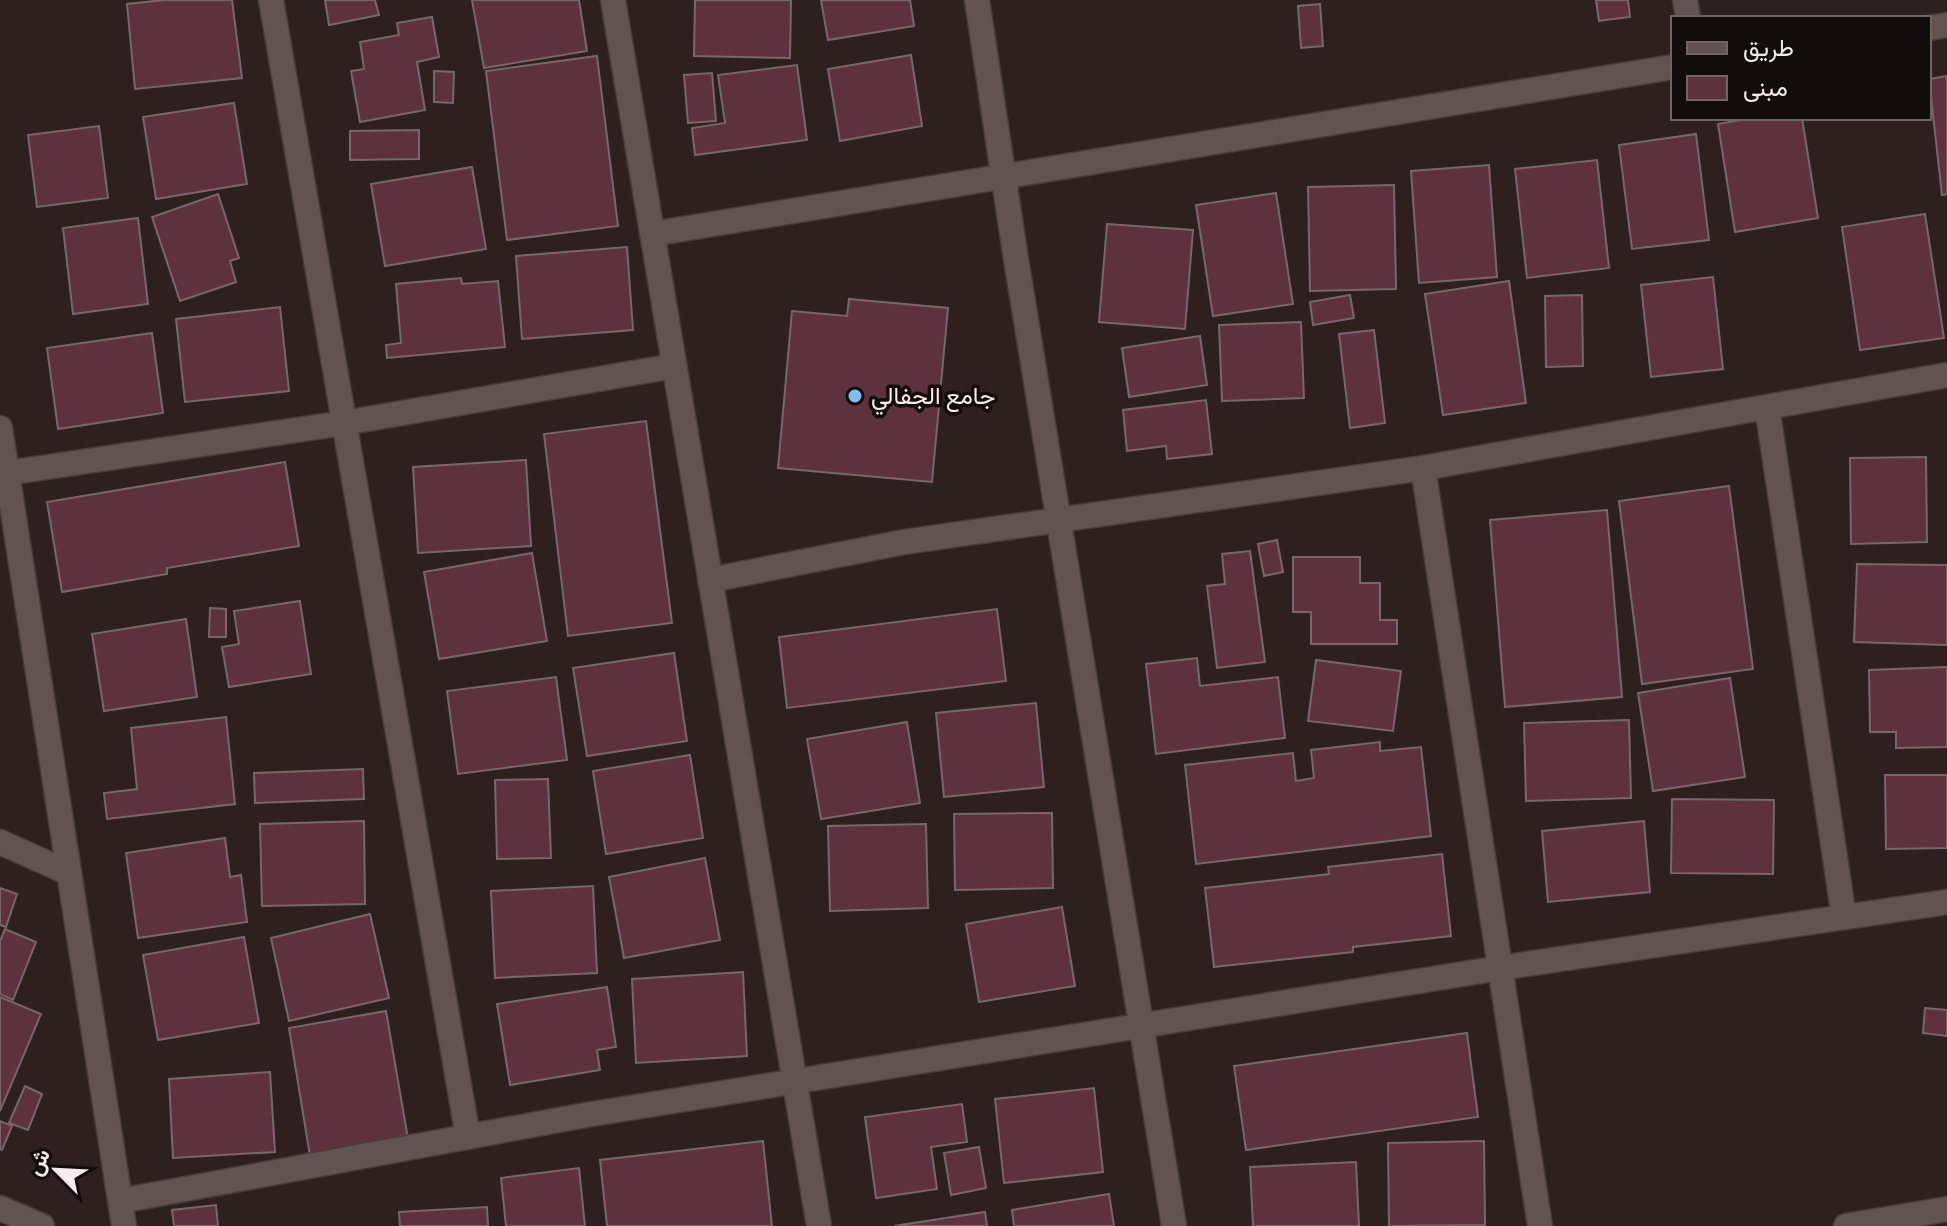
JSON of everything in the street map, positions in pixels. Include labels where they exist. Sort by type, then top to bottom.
[{"type":"street","points":[[271,0],[468,1137]]},
{"type":"street","points":[[613,0],[819,1226]]},
{"type":"street","points":[[977,0],[1003,177],[1174,1226]]},
{"type":"street","points":[[652,234],[1671,67]]},
{"type":"street","points":[[7,473],[344,423],[674,366]]},
{"type":"street","points":[[710,580],[904,542],[1423,468],[1947,375]]},
{"type":"street","points":[[1767,407],[1844,917]]},
{"type":"street","points":[[0,428],[124,1226]]},
{"type":"street","points":[[1423,468],[1540,1226]]},
{"type":"street","points":[[0,842],[69,873]]},
{"type":"street","points":[[120,1201],[794,1080],[1141,1028],[1500,968],[1947,902]]},
{"type":"street","points":[[0,1208],[42,1226]]},
{"type":"street","points":[[1846,1226],[1947,1209]]},
{"type":"building","points":[[164,0],[232,0],[242,78],[135,89],[127,4]]},
{"type":"building","points":[[325,0],[375,0],[379,15],[329,25]]},
{"type":"building","points":[[472,0],[579,0],[587,51],[484,68]]},
{"type":"building","points":[[695,0],[791,0],[790,58],[694,56]]},
{"type":"building","points":[[821,0],[910,0],[914,26],[828,40]]},
{"type":"building","points":[[1596,0],[1628,0],[1630,17],[1599,21]]},
{"type":"building","points":[[1320,4],[1323,46],[1301,48],[1298,6]]},
{"type":"building","points":[[432,17],[439,57],[417,62],[425,110],[360,122],[351,71],[364,69],[360,42],[399,35],[397,23]]},
{"type":"building","points":[[911,55],[922,126],[840,141],[828,69]]},
{"type":"building","points":[[597,56],[618,226],[507,240],[486,71]]},
{"type":"building","points":[[797,65],[807,140],[695,155],[692,128],[725,123],[718,75]]},
{"type":"building","points":[[434,71],[454,72],[453,103],[434,102]]},
{"type":"building","points":[[712,73],[716,121],[688,123],[684,75]]},
{"type":"building","points":[[1947,76],[1947,194],[1942,195],[1931,97],[1931,79]]},
{"type":"building","points":[[234,103],[247,184],[156,199],[143,117]]},
{"type":"building","points":[[1741,120],[1802,120],[1818,218],[1735,232],[1718,124]]},
{"type":"building","points":[[99,126],[108,198],[37,207],[28,135]]},
{"type":"building","points":[[419,130],[419,159],[350,160],[350,131]]},
{"type":"building","points":[[1696,134],[1709,240],[1632,249],[1619,145]]},
{"type":"building","points":[[1597,160],[1609,268],[1527,278],[1515,169]]},
{"type":"building","points":[[1489,165],[1497,277],[1419,283],[1411,171]]},
{"type":"building","points":[[472,167],[486,249],[385,266],[371,184]]},
{"type":"building","points":[[1394,185],[1396,289],[1310,291],[1308,187]]},
{"type":"building","points":[[1276,193],[1293,304],[1213,316],[1196,205]]},
{"type":"building","points":[[218,194],[239,258],[230,261],[236,282],[180,301],[152,217]]},
{"type":"building","points":[[1925,214],[1944,338],[1860,350],[1842,227]]},
{"type":"building","points":[[138,218],[148,304],[73,314],[63,228]]},
{"type":"building","points":[[1107,224],[1193,230],[1185,329],[1099,322]]},
{"type":"building","points":[[627,247],[633,330],[522,339],[516,256]]},
{"type":"building","points":[[1713,277],[1723,369],[1651,377],[1641,285]]},
{"type":"building","points":[[461,278],[462,284],[498,281],[505,347],[387,358],[386,345],[401,343],[396,284]]},
{"type":"building","points":[[1509,281],[1526,403],[1443,415],[1425,294]]},
{"type":"building","points":[[1350,295],[1354,318],[1313,325],[1310,302]]},
{"type":"building","points":[[1582,295],[1583,366],[1546,367],[1545,296]]},
{"type":"building","points":[[849,299],[948,308],[932,482],[778,468],[792,311],[847,316]]},
{"type":"building","points":[[280,307],[289,391],[185,402],[176,319]]},
{"type":"building","points":[[1301,322],[1304,398],[1222,401],[1219,325]]},
{"type":"building","points":[[1374,330],[1385,423],[1350,428],[1339,334]]},
{"type":"building","points":[[152,333],[163,413],[58,429],[47,348]]},
{"type":"building","points":[[1200,336],[1207,385],[1129,397],[1122,348]]},
{"type":"building","points":[[1206,400],[1212,454],[1167,459],[1166,446],[1127,451],[1123,410]]},
{"type":"building","points":[[646,421],[672,623],[568,636],[544,434]]},
{"type":"building","points":[[1926,457],[1927,542],[1851,544],[1850,458]]},
{"type":"building","points":[[526,460],[531,546],[418,553],[413,467]]},
{"type":"building","points":[[285,462],[299,546],[167,568],[167,574],[62,592],[47,502]]},
{"type":"building","points":[[1729,486],[1753,669],[1642,684],[1619,501]]},
{"type":"building","points":[[1607,510],[1622,697],[1505,707],[1490,520]]},
{"type":"building","points":[[1277,540],[1283,572],[1264,576],[1258,544]]},
{"type":"building","points":[[1250,551],[1265,662],[1217,668],[1207,586],[1225,584],[1222,554]]},
{"type":"building","points":[[532,553],[547,641],[439,659],[424,572]]},
{"type":"building","points":[[1293,557],[1360,557],[1360,583],[1380,583],[1380,620],[1397,620],[1397,644],[1311,644],[1311,612],[1293,612]]},
{"type":"building","points":[[1857,564],[1947,565],[1947,645],[1854,642]]},
{"type":"building","points":[[300,601],[311,674],[229,687],[222,647],[239,644],[234,611]]},
{"type":"building","points":[[210,608],[226,609],[226,637],[209,637]]},
{"type":"building","points":[[997,609],[1006,681],[787,708],[779,637]]},
{"type":"building","points":[[186,619],[197,697],[104,711],[92,634]]},
{"type":"building","points":[[674,653],[687,741],[587,756],[573,668]]},
{"type":"building","points":[[1197,658],[1200,686],[1278,677],[1285,738],[1156,754],[1146,664]]},
{"type":"building","points":[[1316,660],[1401,671],[1393,731],[1308,721]]},
{"type":"building","points":[[1947,667],[1947,747],[1896,748],[1896,732],[1870,732],[1869,670]]},
{"type":"building","points":[[556,677],[567,760],[458,774],[447,691]]},
{"type":"building","points":[[1730,678],[1745,777],[1653,791],[1638,693]]},
{"type":"building","points":[[1036,703],[1044,787],[944,797],[936,713]]},
{"type":"building","points":[[226,717],[235,804],[107,819],[104,793],[137,789],[131,728]]},
{"type":"building","points":[[1629,720],[1631,798],[1526,801],[1524,723]]},
{"type":"building","points":[[907,722],[920,803],[821,819],[807,739]]},
{"type":"building","points":[[1380,742],[1380,751],[1421,747],[1431,836],[1196,864],[1185,765],[1293,753],[1296,781],[1314,778],[1311,750]]},
{"type":"building","points":[[690,755],[703,838],[606,854],[593,771]]},
{"type":"building","points":[[363,769],[364,799],[255,803],[254,773]]},
{"type":"building","points":[[1885,775],[1947,775],[1947,848],[1886,849]]},
{"type":"building","points":[[548,779],[551,858],[497,859],[495,780]]},
{"type":"building","points":[[1672,799],[1774,800],[1773,874],[1671,873]]},
{"type":"building","points":[[1052,813],[1053,888],[955,890],[954,814]]},
{"type":"building","points":[[364,821],[365,904],[262,906],[260,824]]},
{"type":"building","points":[[1644,821],[1650,892],[1548,902],[1542,831]]},
{"type":"building","points":[[926,824],[928,908],[830,911],[828,826]]},
{"type":"building","points":[[225,838],[230,877],[241,875],[247,922],[138,938],[126,853]]},
{"type":"building","points":[[1442,854],[1451,936],[1353,947],[1353,952],[1214,967],[1205,888],[1329,874],[1328,867]]},
{"type":"building","points":[[705,858],[720,940],[624,958],[609,877]]},
{"type":"building","points":[[593,886],[597,973],[495,978],[491,891]]},
{"type":"building","points":[[0,888],[17,894],[6,927],[0,925]]},
{"type":"building","points":[[1062,907],[1075,986],[979,1002],[966,924]]},
{"type":"building","points":[[370,914],[389,998],[289,1021],[271,938]]},
{"type":"building","points":[[5,929],[36,942],[13,1000],[0,994],[0,941]]},
{"type":"building","points":[[244,937],[259,1023],[158,1040],[143,955]]},
{"type":"building","points":[[743,972],[747,1056],[636,1063],[632,979]]},
{"type":"building","points":[[607,987],[616,1047],[597,1050],[600,1070],[510,1085],[497,1004]]},
{"type":"building","points":[[0,997],[41,1014],[0,1111]]},
{"type":"building","points":[[1925,1008],[1947,1010],[1947,1036],[1923,1033]]},
{"type":"building","points":[[386,1011],[408,1139],[310,1156],[289,1028]]},
{"type":"building","points":[[1467,1033],[1478,1117],[1246,1150],[1234,1066]]},
{"type":"building","points":[[270,1072],[275,1152],[173,1158],[169,1079]]},
{"type":"building","points":[[25,1086],[42,1094],[28,1130],[9,1123]]},
{"type":"building","points":[[1094,1088],[1103,1172],[1004,1183],[995,1099]]},
{"type":"building","points":[[962,1104],[967,1142],[931,1147],[937,1189],[876,1198],[865,1117]]},
{"type":"building","points":[[0,1121],[12,1126],[2,1150],[0,1149]]},
{"type":"building","points":[[763,1141],[772,1226],[607,1226],[600,1160]]},
{"type":"building","points":[[1484,1141],[1485,1225],[1389,1226],[1388,1143]]},
{"type":"building","points":[[979,1147],[986,1188],[951,1195],[944,1153]]},
{"type":"building","points":[[1356,1162],[1359,1226],[1253,1226],[1250,1167]]},
{"type":"building","points":[[579,1168],[585,1226],[506,1226],[501,1178]]},
{"type":"building","points":[[1109,1194],[1114,1226],[1014,1226],[1012,1210]]},
{"type":"building","points":[[216,1205],[218,1226],[174,1226],[172,1210]]},
{"type":"building","points":[[487,1207],[488,1226],[400,1226],[399,1212]]},
{"type":"building","points":[[985,1212],[987,1226],[894,1226]]},
{"type":"place","name":"جامع الجفالي","points":[[855,396]]}]
